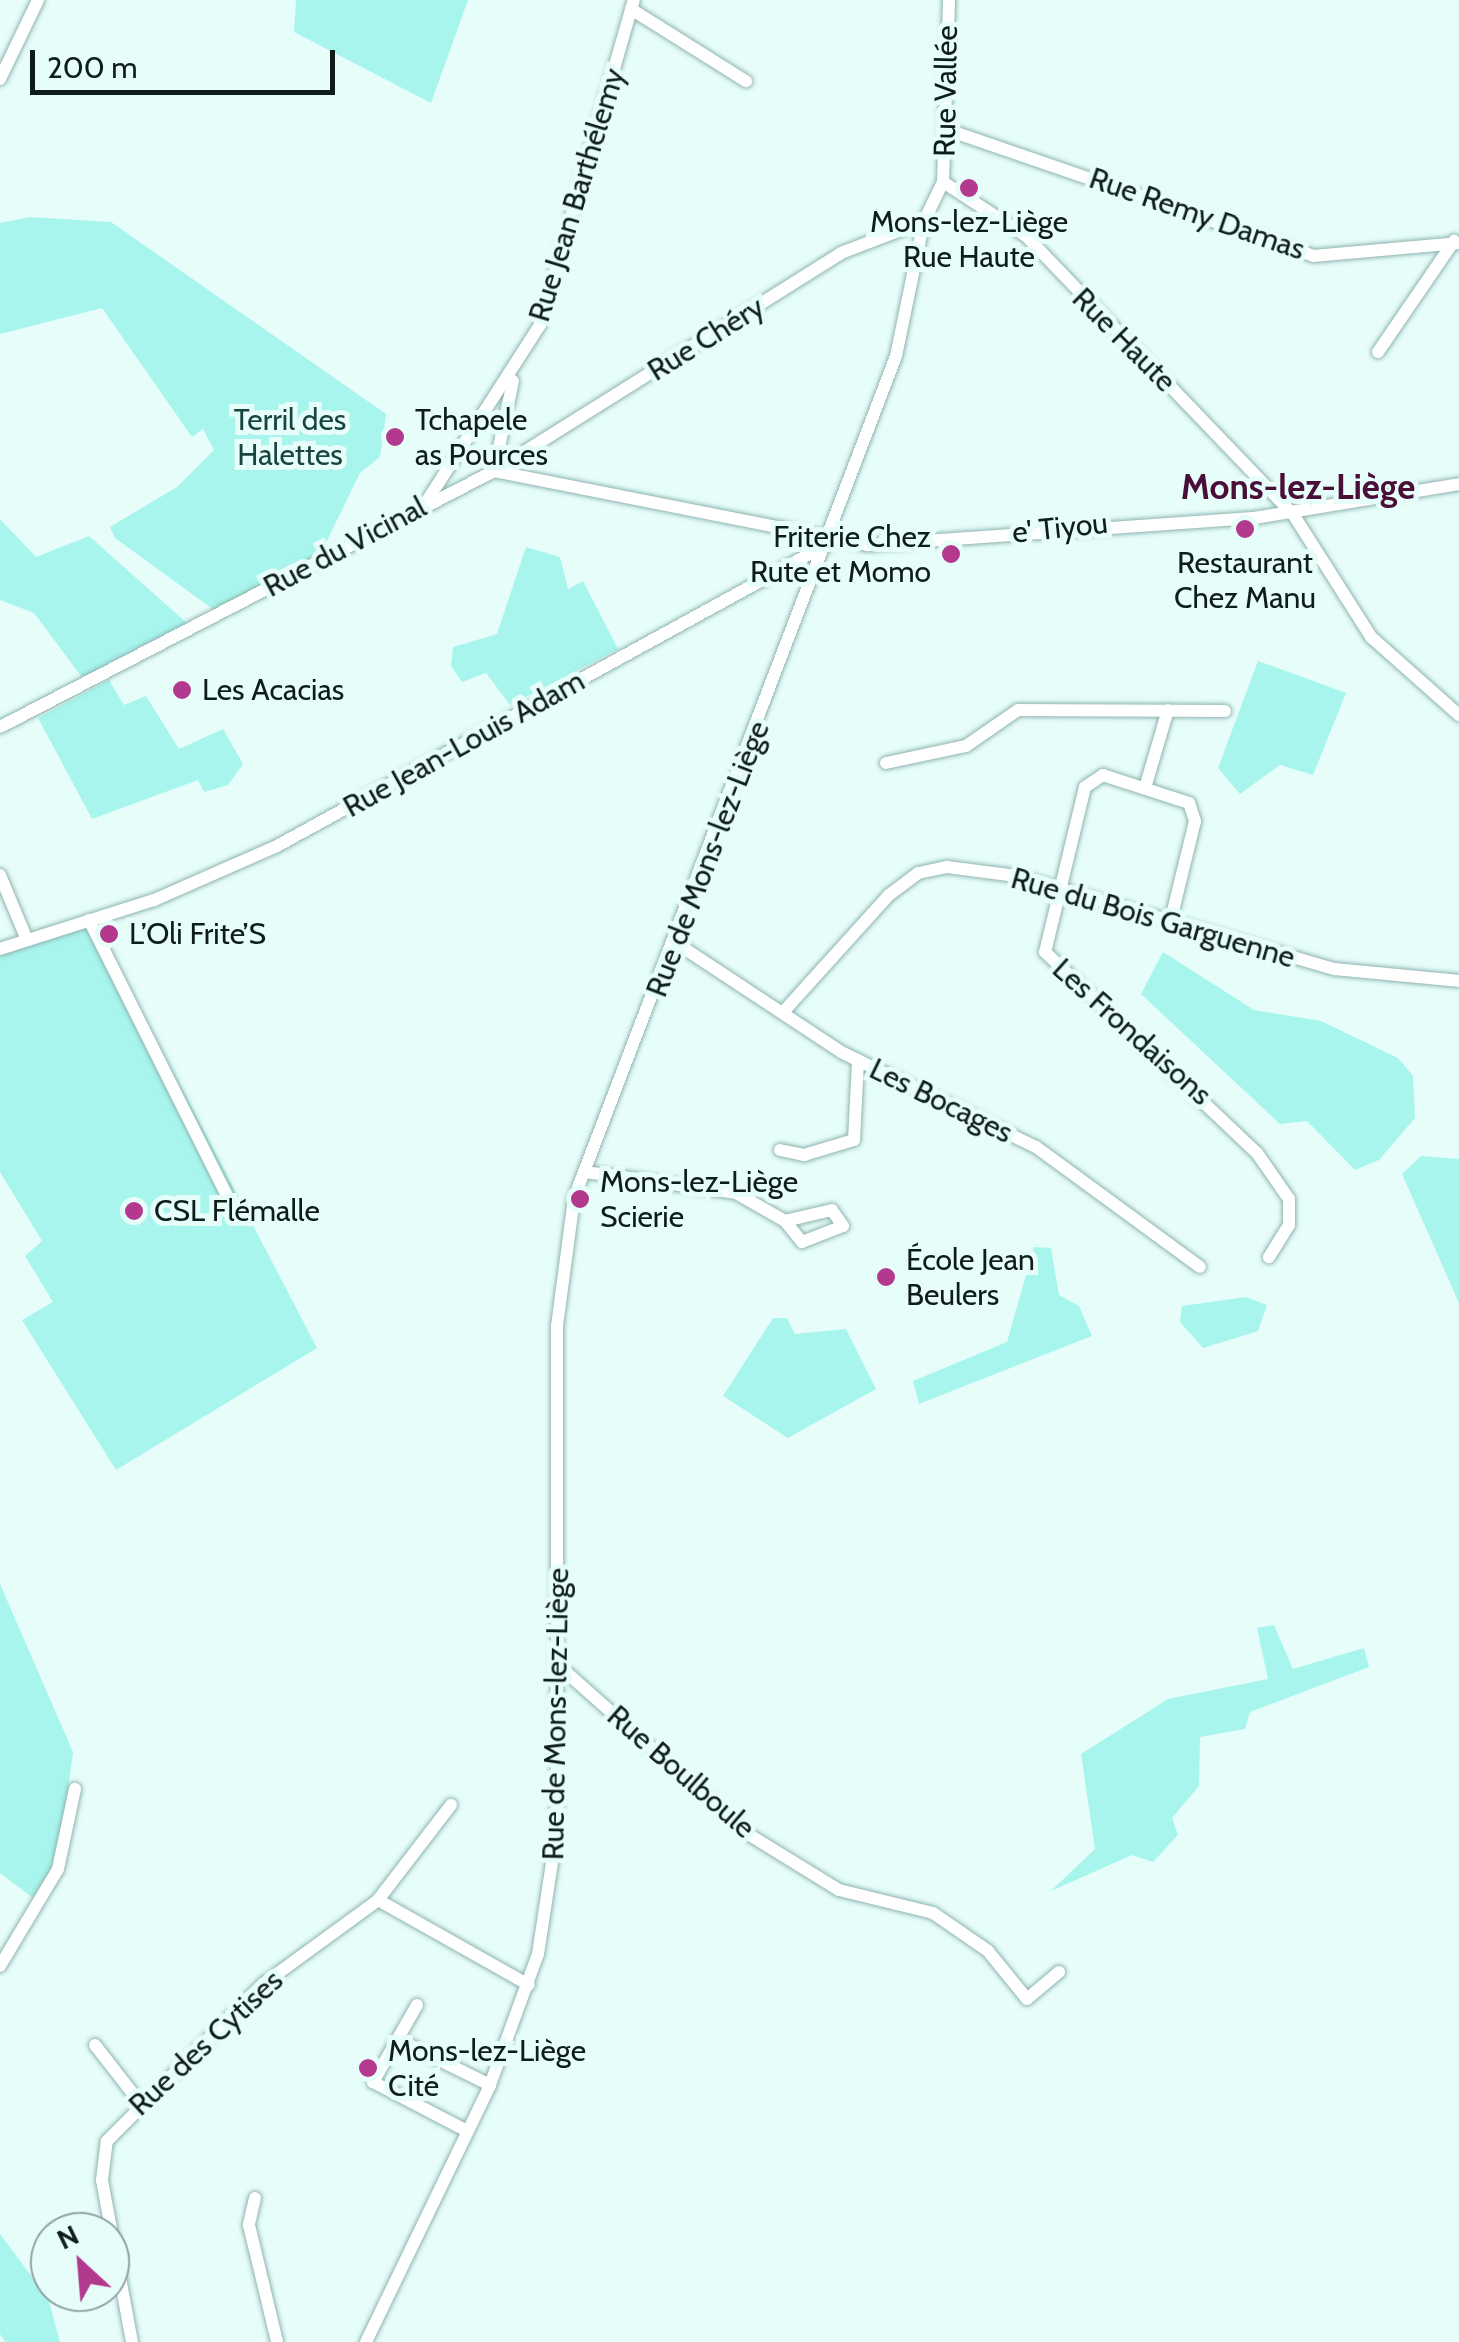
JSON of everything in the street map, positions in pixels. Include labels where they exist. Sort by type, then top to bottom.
[{"type":"street","points":[[0,79],[38,0]]},
{"type":"street","name":"Rue Vallée","points":[[924,221],[942,182],[948,130],[949,0]]},
{"type":"street","name":"Rue Jean Barthélemy","points":[[425,504],[514,376],[540,325],[632,5],[746,80]]},
{"type":"street","name":"Rue Remy Damas","points":[[948,130],[1313,256],[1456,241]]},
{"type":"street","name":"Rue Haute","points":[[942,182],[1026,236],[1293,514],[1371,637],[1459,715]]},
{"type":"street","name":"Rue Chéry","points":[[494,472],[841,254],[924,221]]},
{"type":"street","name":"Rue de Mons-lez-Liège","points":[[366,2342],[490,2085],[529,1984],[557,1830],[558,1307],[562,1249],[585,1172],[676,943],[896,356],[924,221]]},
{"type":"street","name":"Rue Remy Damas","points":[[1378,352],[1456,241]]},
{"type":"street","name":"Rue Jean Barthélemy","points":[[494,472],[514,376]]},
{"type":"street","points":[[494,472],[828,544]]},
{"type":"street","name":"Rue du Vicinal","points":[[0,727],[425,504],[494,472]]},
{"type":"street","name":"e' Tiyou","points":[[828,544],[1293,514],[1459,484]]},
{"type":"street","name":"Rue Jean-Louis Adam","points":[[0,948],[89,920],[277,846],[828,544]]},
{"type":"street","points":[[886,763],[966,746],[1018,710],[1225,711]]},
{"type":"street","points":[[1145,788],[1168,710]]},
{"type":"street","name":"Les Frondaisons","points":[[1170,923],[1195,821],[1190,803],[1103,775],[1085,787],[1055,889],[1045,952],[1211,1102],[1290,1199],[1289,1225],[1269,1257]]},
{"type":"street","name":"Rue du Bois Garguenne","points":[[785,1010],[918,874],[947,867],[1055,889],[1335,969],[1459,981]]},
{"type":"street","points":[[0,875],[27,940]]},
{"type":"street","points":[[89,920],[228,1198]]},
{"type":"street","name":"Les Bocages","points":[[676,943],[858,1060],[1036,1147],[1200,1267]]},
{"type":"street","points":[[780,1150],[804,1156],[854,1140],[858,1060]]},
{"type":"street","points":[[585,1172],[736,1193],[786,1220]]},
{"type":"street","name":"Rue Boulboule","points":[[557,1664],[748,1834],[839,1890],[933,1913],[988,1951],[1027,1999],[1058,1972]]},
{"type":"street","points":[[0,1966],[6,1948],[58,1869],[75,1789]]},
{"type":"street","name":"Rue des Cytises","points":[[132,2342],[102,2160],[118,2126],[263,1984],[378,1900],[451,1806]]},
{"type":"street","points":[[378,1900],[529,1984]]},
{"type":"street","points":[[417,2005],[374,2082],[467,2132]]},
{"type":"street","points":[[400,2041],[490,2085]]},
{"type":"street","points":[[94,2045],[141,2104]]},
{"type":"street","points":[[255,2198],[248,2224],[277,2342]]},
{"type":"green space","points":[[296,0],[468,0],[431,103],[294,32]]},
{"type":"green space","name":"Terril des Halettes","points":[[30,217],[111,222],[386,414],[380,457],[360,473],[321,553],[214,610],[115,538],[110,527],[177,487],[214,450],[203,429],[192,437],[102,308],[0,334],[0,223]]},
{"type":"green space","points":[[0,519],[36,557],[89,536],[188,624],[84,680],[34,613],[0,600]]},
{"type":"green space","points":[[526,547],[560,557],[568,589],[583,581],[618,649],[510,705],[486,673],[462,682],[451,666],[453,647],[497,634]]},
{"type":"green space","points":[[1258,661],[1346,693],[1313,775],[1280,765],[1240,794],[1218,768]]},
{"type":"green space","points":[[109,680],[124,705],[146,696],[179,749],[223,729],[243,764],[228,785],[204,792],[198,780],[92,819],[38,718]]},
{"type":"green space","name":"CSL Flémalle","points":[[96,924],[317,1348],[116,1470],[22,1320],[53,1302],[25,1256],[42,1241],[0,1172],[0,953]]},
{"type":"green space","points":[[1163,952],[1254,1010],[1321,1021],[1398,1058],[1413,1076],[1415,1118],[1379,1160],[1355,1170],[1307,1121],[1280,1124],[1141,994]]},
{"type":"green space","points":[[1421,1156],[1459,1159],[1459,1303],[1402,1174]]},
{"type":"green space","points":[[1034,1247],[1051,1248],[1059,1295],[1079,1306],[1092,1336],[919,1404],[913,1381],[1007,1342]]},
{"type":"green space","points":[[1246,1297],[1267,1305],[1258,1331],[1203,1348],[1180,1322],[1182,1306]]},
{"type":"green space","points":[[773,1318],[787,1318],[795,1334],[846,1329],[876,1389],[788,1438],[723,1396]]},
{"type":"green space","points":[[0,1584],[73,1752],[60,1852],[38,1902],[0,1873]]},
{"type":"green space","points":[[1274,1625],[1293,1669],[1364,1648],[1369,1667],[1250,1712],[1245,1729],[1200,1737],[1199,1786],[1172,1818],[1178,1835],[1153,1862],[1132,1855],[1051,1891],[1095,1849],[1081,1754],[1168,1699],[1268,1679],[1257,1628]]},
{"type":"green space","points":[[0,2234],[30,2274],[30,2312],[52,2312],[60,2342],[5,2342],[0,2334]]},
{"type":"place","name":"Mons-lez-Liège Rue Haute","points":[[969,188]]},
{"type":"place","name":"Tchapele as Pources","points":[[395,437]]},
{"type":"place","name":"Restaurant Chez Manu","points":[[1245,529]]},
{"type":"place","name":"Friterie Chez Rute et Momo","points":[[951,554]]},
{"type":"place","name":"Les Acacias","points":[[182,690]]},
{"type":"place","name":"L’Oli Frite’S","points":[[109,934]]},
{"type":"place","name":"Mons-lez-Liège Scierie","points":[[580,1199]]},
{"type":"place","name":"CSL Flémalle","points":[[134,1211]]},
{"type":"place","name":"École Jean Beulers","points":[[886,1277]]},
{"type":"place","name":"Mons-lez-Liège Cité","points":[[368,2068]]},
{"type":"district","name":"Mons-lez-Liège","points":[[1298,487]]}]
